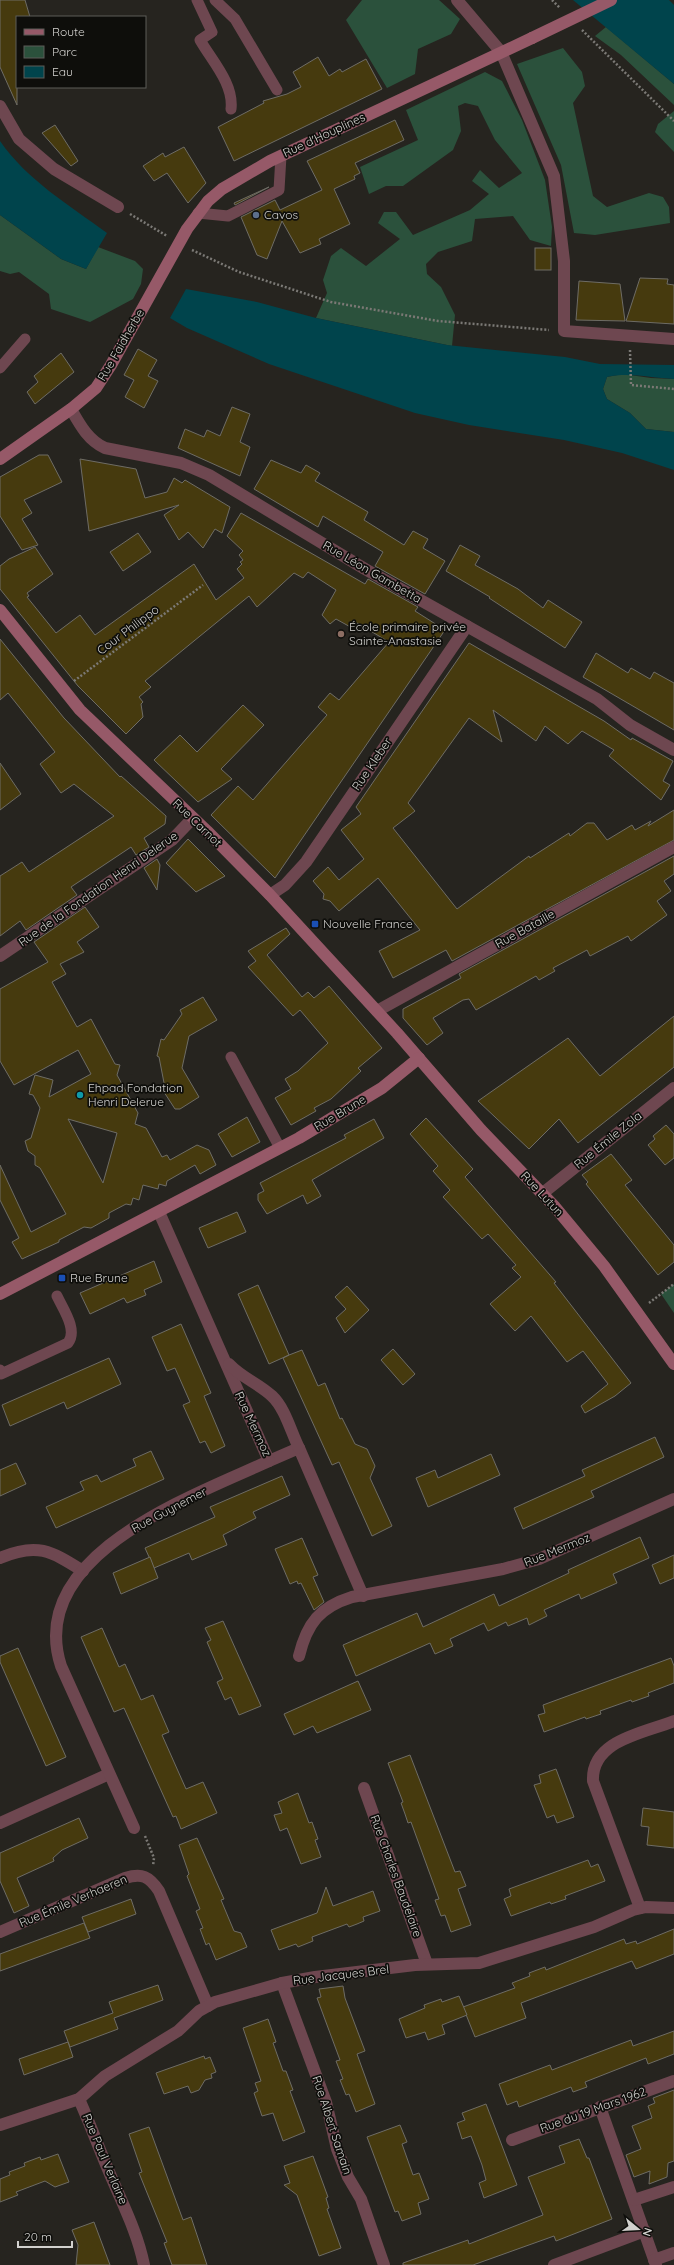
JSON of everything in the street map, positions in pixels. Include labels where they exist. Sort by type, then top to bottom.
[{"type":"main road","name":"Rue d'Houplines","points":[[157,282],[198,213],[222,189],[246,173],[611,0]]},
{"type":"main road","name":"Rue Faidherbe","points":[[0,459],[87,397],[104,378],[157,282]]},
{"type":"main road","name":"Rue Carnot","points":[[0,610],[63,690],[110,740],[193,818],[270,895],[397,1033]]},
{"type":"main road","name":"Rue Lutun","points":[[397,1033],[481,1130],[543,1193],[594,1253],[674,1364]]},
{"type":"main road","name":"Rue Brune","points":[[0,1294],[280,1148],[373,1094],[419,1058]]},
{"type":"street","points":[[457,0],[501,52],[554,176],[564,261],[564,331],[674,339]]},
{"type":"street","points":[[0,106],[19,139],[54,169],[118,207]]},
{"type":"street","name":"Rue Léon Gambetta","points":[[71,409],[89,437],[96,444],[105,448],[181,463],[209,475],[359,565],[597,700],[630,726],[674,750]]},
{"type":"street","name":"Rue Kleber","points":[[270,895],[290,880],[311,854],[467,626]]},
{"type":"street","name":"Rue de la Fondation Henri Delerue","points":[[0,956],[172,840],[193,818]]},
{"type":"street","name":"Rue Bataille","points":[[377,1011],[674,847]]},
{"type":"street","name":"Rue Émile Zola","points":[[543,1193],[674,1088]]},
{"type":"street","name":"Rue Mermoz","points":[[159,1212],[268,1461],[299,1448]]},
{"type":"street","points":[[221,1353],[240,1375],[267,1392],[277,1401],[363,1596]]},
{"type":"street","name":"Rue Guynemer","points":[[134,1828],[66,1677],[58,1653],[57,1628],[61,1608],[70,1588],[101,1552],[152,1516],[268,1461]]},
{"type":"street","name":"Rue Mermoz","points":[[299,1656],[310,1627],[321,1612],[336,1603],[363,1596],[503,1569],[539,1559],[674,1499]]},
{"type":"street","points":[[0,1558],[24,1549],[41,1549],[58,1555],[84,1571]]},
{"type":"street","points":[[640,1908],[593,1781],[593,1771],[596,1760],[609,1746],[674,1722]]},
{"type":"street","points":[[0,1823],[109,1774]]},
{"type":"street","name":"Rue Charles Baudelaire","points":[[364,1788],[427,1964]]},
{"type":"street","name":"Rue Émile Verhaeren","points":[[0,1932],[125,1878],[137,1875],[146,1876],[152,1880]]},
{"type":"street","points":[[152,1880],[208,2006]]},
{"type":"street","name":"Rue Jacques Brel","points":[[1,2122],[79,2099],[105,2076],[178,2031],[208,2006],[282,1983],[328,1975],[427,1964],[479,1963],[594,1927],[640,1908],[674,1908]]},
{"type":"street","name":"Rue Albert Samain","points":[[282,1983],[326,2102],[337,2149],[348,2177],[361,2199],[384,2265]]},
{"type":"street","name":"Rue du 19 Mars 1962","points":[[512,2140],[674,2081]]},
{"type":"street","name":"Rue Paul Verlaine","points":[[79,2099],[113,2182],[125,2204],[140,2245],[144,2265]]},
{"type":"street","points":[[600,2107],[655,2262],[674,2252]]},
{"type":"street","points":[[634,2200],[674,2187]]},
{"type":"street","points":[[554,2265],[645,2231]]},
{"type":"lane","points":[[197,0],[212,32],[200,40],[230,90],[232,100],[231,109]]},
{"type":"lane","points":[[215,0],[235,19],[277,90]]},
{"type":"lane","points":[[198,213],[228,216],[279,190],[281,156]]},
{"type":"lane","points":[[0,368],[25,339]]},
{"type":"lane","points":[[231,1057],[280,1148]]},
{"type":"lane","points":[[0,1370],[1,1374],[68,1343],[72,1337],[72,1330],[57,1296]]},
{"type":"path","points":[[581,29],[674,121]]},
{"type":"path","points":[[118,207],[158,231]]},
{"type":"path","points":[[201,256],[239,272],[331,302],[438,321],[564,331]]},
{"type":"path","points":[[630,353],[631,385],[674,389]]},
{"type":"path","name":"Cour Philippo","points":[[63,690],[203,585]]},
{"type":"path","points":[[638,1312],[674,1284]]},
{"type":"path","points":[[134,1828],[144,1833],[154,1858],[152,1880]]},
{"type":"green space","points":[[362,0],[439,0],[460,19],[451,34],[418,49],[415,74],[387,88],[346,20]]},
{"type":"green space","points":[[606,27],[674,84],[674,105],[621,55],[595,36]]},
{"type":"green space","points":[[563,48],[582,72],[585,86],[573,103],[593,196],[607,207],[649,193],[663,197],[669,207],[670,223],[595,235],[574,233],[561,165],[517,64]]},
{"type":"green space","points":[[485,72],[502,81],[522,120],[545,180],[552,227],[551,246],[530,240],[513,216],[475,219],[472,241],[438,252],[426,264],[427,274],[441,287],[455,315],[452,346],[316,318],[327,293],[323,280],[331,256],[341,248],[366,266],[400,239],[378,223],[384,212],[396,212],[413,235],[470,210],[489,194],[472,181],[480,170],[499,188],[522,173],[495,140],[478,106],[465,103],[458,106],[461,131],[453,150],[403,186],[386,186],[369,194],[360,167],[418,140],[406,110]]},
{"type":"green space","points":[[674,111],[674,152],[655,132],[658,124]]},
{"type":"green space","points":[[0,215],[61,259],[86,269],[98,247],[135,261],[143,269],[141,284],[133,299],[90,322],[51,309],[49,294],[19,272],[10,274],[0,271]]},
{"type":"green space","points":[[623,374],[651,378],[674,379],[674,432],[646,429],[630,413],[607,399],[603,389],[607,377]]},
{"type":"green space","points":[[674,1284],[674,1313],[661,1294]]},
{"type":"water","points":[[573,0],[669,0],[674,5],[674,84]]},
{"type":"water","points":[[0,141],[23,168],[36,180],[107,233],[86,269],[61,259],[0,215]]},
{"type":"water","points":[[186,289],[257,302],[316,318],[447,345],[565,357],[600,364],[674,365],[674,379],[632,375],[607,377],[603,389],[607,399],[630,413],[646,429],[674,432],[674,470],[622,453],[564,440],[469,425],[415,413],[269,364],[187,328],[170,318]]},
{"type":"building","points":[[0,0],[25,0],[30,16],[16,16],[17,105],[0,67]]},
{"type":"building","points":[[318,57],[329,76],[340,69],[342,72],[366,59],[382,89],[234,161],[218,127],[264,103],[263,101],[287,94],[301,87],[293,72]]},
{"type":"building","points":[[395,120],[404,140],[355,163],[360,173],[354,176],[355,179],[334,189],[350,224],[319,239],[321,244],[300,253],[282,221],[267,259],[257,255],[241,217],[275,200],[280,210],[322,190],[307,161]]},
{"type":"building","points":[[55,125],[78,161],[71,166],[42,133]]},
{"type":"building","points":[[184,147],[206,183],[188,203],[167,173],[154,181],[143,166],[163,153],[165,157]]},
{"type":"building","points":[[269,187],[235,205],[234,203]]},
{"type":"building","points":[[535,248],[551,248],[551,270],[535,270]]},
{"type":"building","points":[[640,278],[668,279],[667,284],[674,285],[674,324],[626,321]]},
{"type":"building","points":[[579,281],[620,284],[625,321],[576,320]]},
{"type":"building","points":[[138,349],[157,360],[148,376],[158,381],[144,408],[125,397],[134,380],[124,375]]},
{"type":"building","points":[[61,353],[74,372],[35,404],[27,392],[38,382],[34,376]]},
{"type":"building","points":[[232,407],[250,414],[240,442],[250,447],[240,476],[178,448],[185,429],[204,437],[207,430],[220,436]]},
{"type":"building","points":[[39,455],[48,455],[62,482],[24,500],[32,513],[22,519],[38,545],[22,550],[0,516],[0,477]]},
{"type":"building","points":[[80,459],[136,469],[145,498],[167,492],[174,478],[182,483],[185,480],[230,507],[222,533],[215,529],[203,548],[188,532],[179,540],[164,515],[179,505],[89,531]]},
{"type":"building","points":[[271,460],[301,473],[306,465],[320,473],[315,481],[368,512],[364,520],[404,545],[413,531],[428,539],[423,548],[445,561],[425,594],[375,566],[383,552],[323,516],[318,527],[254,489]]},
{"type":"building","points":[[241,513],[365,584],[368,579],[418,607],[415,611],[445,630],[275,878],[211,815],[238,786],[253,800],[327,715],[318,707],[330,693],[339,700],[389,642],[357,623],[354,629],[336,619],[330,624],[322,615],[336,590],[308,572],[303,578],[294,573],[257,607],[249,596],[145,681],[151,687],[139,697],[143,702],[141,704],[143,717],[126,734],[78,686],[0,589],[0,566],[9,559],[35,547],[53,574],[27,593],[29,596],[27,597],[56,633],[80,615],[95,635],[194,564],[216,600],[244,578],[237,569],[242,564],[240,562],[243,560],[239,555],[243,551],[227,536]]},
{"type":"building","points":[[138,533],[151,552],[123,571],[110,552]]},
{"type":"building","points":[[460,545],[480,556],[475,565],[518,589],[543,608],[548,600],[582,622],[565,648],[489,598],[490,597],[446,571]]},
{"type":"building","points":[[0,639],[64,718],[120,777],[121,776],[166,816],[165,824],[144,838],[149,847],[136,855],[131,847],[71,887],[77,895],[26,930],[20,921],[0,936],[0,876],[22,862],[29,872],[114,816],[74,784],[61,793],[40,764],[55,752],[8,693],[0,700]]},
{"type":"building","points":[[469,643],[604,721],[631,740],[632,738],[673,761],[663,781],[670,785],[661,800],[609,756],[614,750],[582,731],[568,744],[545,726],[536,741],[493,710],[502,742],[469,718],[408,803],[415,811],[393,828],[457,909],[529,856],[530,858],[569,833],[570,836],[587,823],[594,823],[607,840],[632,825],[635,830],[651,821],[648,826],[674,810],[674,840],[452,961],[446,950],[393,978],[379,951],[420,930],[378,878],[339,911],[330,901],[323,899],[324,894],[313,881],[328,867],[339,880],[364,859],[341,830],[361,814],[356,807]]},
{"type":"building","points":[[596,653],[628,673],[631,668],[650,679],[654,672],[674,683],[674,730],[583,677]]},
{"type":"building","points":[[243,705],[264,725],[221,769],[232,779],[198,802],[154,760],[180,735],[197,752]]},
{"type":"building","points":[[0,763],[21,794],[0,810]]},
{"type":"building","points":[[188,839],[225,876],[196,892],[166,863]]},
{"type":"building","points":[[674,856],[674,874],[664,881],[671,891],[657,901],[667,915],[631,941],[628,936],[590,956],[587,950],[553,968],[555,971],[539,980],[536,976],[476,1010],[469,999],[463,1000],[433,1018],[443,1033],[427,1045],[403,1018],[403,1009],[461,978],[459,974]]},
{"type":"building","points":[[157,859],[160,865],[157,890],[144,868]]},
{"type":"building","name":"Ehpad Fondation Henri Delerue","points":[[85,907],[99,927],[77,942],[84,952],[60,964],[66,974],[52,982],[77,1027],[91,1019],[115,1064],[120,1065],[117,1075],[138,1113],[135,1124],[146,1128],[162,1157],[167,1155],[170,1160],[197,1145],[209,1150],[216,1165],[200,1174],[195,1165],[167,1181],[166,1186],[159,1184],[158,1189],[143,1185],[139,1200],[133,1198],[131,1205],[126,1204],[109,1213],[109,1218],[91,1228],[84,1227],[59,1240],[59,1242],[22,1259],[12,1242],[19,1238],[0,1200],[0,1165],[31,1232],[66,1214],[40,1168],[35,1165],[35,1156],[28,1151],[25,1141],[31,1138],[40,1108],[33,1095],[29,1094],[35,1075],[53,1080],[49,1097],[91,1074],[78,1050],[14,1085],[0,1061],[0,989],[48,962],[34,942]],"holes":[[[68,1119],[117,1133],[103,1183]]]},
{"type":"building","points":[[286,928],[290,934],[267,955],[302,997],[308,992],[314,998],[329,986],[382,1048],[358,1068],[361,1071],[331,1099],[314,1108],[316,1111],[291,1125],[275,1098],[291,1089],[285,1079],[298,1071],[328,1043],[300,1010],[293,1016],[248,967],[256,961],[248,951]]},
{"type":"building","points":[[203,997],[217,1020],[189,1036],[182,1068],[199,1097],[180,1109],[175,1109],[162,1089],[165,1088],[159,1057],[157,1056],[161,1039],[164,1040],[182,1014],[180,1010]]},
{"type":"building","points":[[674,1016],[674,1067],[578,1143],[559,1119],[529,1149],[478,1101],[568,1038],[600,1076]]},
{"type":"building","points":[[247,1117],[260,1142],[232,1157],[218,1134]]},
{"type":"building","points":[[426,1118],[473,1169],[465,1177],[556,1282],[554,1283],[631,1383],[615,1396],[585,1413],[581,1406],[608,1384],[583,1351],[567,1362],[531,1316],[515,1331],[490,1304],[521,1277],[512,1268],[516,1265],[488,1234],[482,1239],[443,1197],[450,1190],[433,1171],[438,1166],[410,1134]]},
{"type":"building","points":[[374,1119],[384,1138],[312,1180],[321,1196],[307,1204],[303,1195],[267,1214],[258,1200],[258,1194],[264,1191],[260,1183],[346,1138],[344,1135]]},
{"type":"building","points":[[666,1125],[674,1134],[674,1158],[665,1165],[648,1145],[655,1139],[653,1136]]},
{"type":"building","points":[[611,1154],[632,1180],[625,1185],[674,1245],[674,1262],[658,1275],[586,1184],[588,1182],[582,1175]]},
{"type":"building","points":[[237,1212],[246,1232],[208,1248],[199,1228]]},
{"type":"building","points":[[154,1261],[162,1282],[144,1290],[146,1295],[127,1303],[124,1298],[90,1314],[80,1293]]},
{"type":"building","points":[[258,1285],[289,1355],[269,1364],[238,1294]]},
{"type":"building","points":[[347,1286],[369,1310],[345,1333],[336,1318],[346,1309],[335,1297]]},
{"type":"building","points":[[181,1324],[211,1393],[204,1396],[225,1446],[211,1453],[205,1441],[200,1443],[183,1405],[190,1402],[175,1368],[167,1371],[152,1337]]},
{"type":"building","points":[[393,1349],[415,1374],[403,1385],[381,1360]]},
{"type":"building","points":[[302,1350],[318,1386],[325,1383],[340,1419],[342,1418],[355,1444],[367,1449],[375,1466],[370,1478],[392,1526],[372,1536],[339,1462],[332,1465],[283,1358]]},
{"type":"building","points":[[109,1358],[121,1384],[67,1409],[64,1402],[10,1426],[2,1405]]},
{"type":"building","points":[[655,1437],[664,1457],[591,1491],[594,1497],[523,1529],[514,1508],[585,1476],[582,1470]]},
{"type":"building","points":[[151,1451],[164,1479],[56,1528],[46,1507],[84,1490],[80,1482],[97,1475],[101,1482],[136,1466],[133,1459]]},
{"type":"building","points":[[491,1454],[500,1475],[428,1507],[416,1478],[435,1470],[438,1478]]},
{"type":"building","points":[[16,1463],[26,1484],[0,1496],[0,1470]]},
{"type":"building","points":[[282,1476],[290,1495],[253,1512],[256,1518],[223,1535],[227,1545],[192,1560],[189,1553],[154,1568],[145,1548],[215,1517],[210,1507]]},
{"type":"building","points":[[640,1537],[649,1558],[613,1574],[617,1583],[581,1599],[579,1594],[544,1610],[547,1616],[529,1625],[527,1618],[508,1626],[506,1622],[488,1631],[484,1623],[450,1639],[453,1646],[435,1654],[430,1643],[356,1676],[343,1645],[417,1613],[423,1627],[494,1594],[499,1606],[569,1573],[568,1570]]},
{"type":"building","points":[[302,1538],[318,1575],[313,1577],[324,1602],[314,1610],[301,1583],[298,1584],[297,1581],[290,1584],[275,1549]]},
{"type":"building","points":[[674,1555],[674,1578],[660,1584],[652,1565]]},
{"type":"building","points":[[150,1557],[158,1578],[121,1594],[113,1573]]},
{"type":"building","points":[[223,1621],[261,1706],[239,1715],[231,1697],[225,1700],[217,1682],[223,1679],[207,1642],[211,1640],[205,1628]]},
{"type":"building","points":[[102,1628],[119,1667],[125,1664],[141,1700],[153,1695],[169,1732],[162,1735],[186,1789],[203,1782],[217,1813],[181,1829],[176,1816],[173,1817],[124,1708],[114,1712],[81,1637]]},
{"type":"building","points":[[18,1648],[66,1757],[46,1766],[0,1662],[0,1656]]},
{"type":"building","points":[[671,1658],[674,1666],[674,1683],[648,1693],[649,1696],[632,1702],[631,1700],[600,1711],[601,1714],[586,1719],[585,1717],[544,1732],[538,1715],[545,1713],[543,1705]]},
{"type":"building","points":[[358,1681],[371,1710],[317,1733],[313,1726],[294,1735],[284,1714]]},
{"type":"building","points":[[410,1755],[455,1872],[460,1871],[466,1886],[458,1889],[471,1925],[451,1932],[445,1915],[441,1916],[435,1900],[439,1899],[411,1822],[408,1823],[401,1803],[403,1802],[388,1763]]},
{"type":"building","points":[[556,1769],[574,1817],[557,1823],[554,1815],[547,1818],[534,1785],[541,1783],[539,1775]]},
{"type":"building","points":[[298,1793],[309,1823],[312,1822],[318,1839],[315,1840],[321,1857],[301,1864],[287,1828],[280,1831],[274,1815],[282,1813],[278,1802]]},
{"type":"building","points":[[643,1808],[674,1812],[674,1848],[647,1845],[649,1827],[641,1826]]},
{"type":"building","points":[[79,1818],[88,1838],[62,1850],[53,1858],[54,1861],[17,1878],[29,1906],[14,1913],[0,1881],[0,1853]]},
{"type":"building","points":[[197,1838],[224,1899],[221,1900],[234,1931],[241,1933],[247,1947],[216,1960],[209,1943],[206,1945],[200,1929],[203,1928],[196,1911],[200,1909],[187,1876],[189,1874],[179,1845]]},
{"type":"building","points":[[588,1860],[591,1867],[598,1864],[605,1881],[565,1896],[566,1899],[551,1904],[550,1902],[511,1916],[504,1899],[511,1896],[509,1889]]},
{"type":"building","points":[[326,1887],[333,1906],[373,1891],[380,1911],[363,1917],[364,1921],[357,1924],[349,1927],[347,1924],[312,1937],[313,1941],[298,1947],[296,1944],[279,1950],[271,1930],[317,1913]]},
{"type":"building","points":[[131,1899],[136,1914],[88,1932],[82,1917]]},
{"type":"building","points":[[84,1923],[90,1938],[0,1971],[0,1954]]},
{"type":"building","points":[[674,1929],[674,1954],[636,1969],[632,1961],[521,2003],[526,2018],[475,2037],[463,2007],[515,1988],[512,1983],[530,1976],[529,1973],[545,1967],[546,1970],[624,1939],[626,1944],[636,1941],[637,1944]]},
{"type":"building","points":[[158,1985],[163,2000],[114,2018],[118,2029],[70,2047],[64,2031],[113,2013],[109,2002]]},
{"type":"building","points":[[343,1986],[345,1998],[365,2051],[357,2054],[375,2104],[356,2112],[349,2094],[346,2095],[340,2080],[343,2079],[336,2061],[340,2060],[317,1998],[321,1997],[319,1989]]},
{"type":"building","points":[[459,1996],[467,2015],[442,2025],[445,2034],[428,2040],[425,2032],[406,2038],[399,2019],[425,2008],[424,2005],[441,1999],[442,2002]]},
{"type":"building","points":[[268,2019],[276,2042],[273,2043],[283,2071],[286,2071],[293,2090],[290,2091],[305,2132],[283,2141],[273,2113],[262,2116],[254,2093],[258,2091],[255,2083],[261,2081],[243,2028]]},
{"type":"building","points":[[674,2031],[674,2054],[648,2064],[646,2058],[585,2082],[587,2087],[573,2092],[571,2087],[519,2107],[517,2101],[507,2105],[499,2084],[550,2065],[552,2070],[631,2040],[633,2046]]},
{"type":"building","points":[[68,2042],[73,2057],[24,2075],[19,2059]]},
{"type":"building","points":[[204,2056],[205,2059],[210,2057],[216,2072],[211,2074],[212,2078],[205,2080],[199,2090],[191,2093],[188,2086],[164,2094],[156,2073]]},
{"type":"building","points":[[674,2090],[674,2161],[668,2163],[667,2177],[649,2184],[650,2171],[634,2177],[626,2155],[641,2149],[632,2126],[652,2118],[648,2106],[655,2103],[653,2098]]},
{"type":"building","points":[[486,2104],[517,2185],[484,2198],[479,2183],[486,2180],[482,2165],[471,2136],[462,2139],[457,2123],[465,2120],[462,2113]]},
{"type":"building","points":[[400,2125],[407,2142],[402,2144],[413,2175],[419,2173],[429,2199],[418,2203],[421,2214],[402,2221],[398,2211],[395,2212],[367,2137]]},
{"type":"building","points":[[149,2127],[183,2220],[191,2217],[207,2265],[172,2265],[164,2243],[167,2242],[139,2173],[142,2172],[129,2134]]},
{"type":"building","points":[[579,2139],[587,2158],[589,2158],[612,2219],[556,2241],[554,2236],[473,2265],[403,2265],[403,2263],[468,2240],[469,2244],[543,2215],[528,2177],[565,2163],[559,2146]]},
{"type":"building","points":[[58,2154],[69,2182],[55,2187],[45,2181],[16,2192],[18,2195],[0,2202],[0,2179],[10,2175],[9,2172],[25,2166],[24,2163],[40,2157],[41,2160]]},
{"type":"building","points":[[313,2156],[328,2197],[326,2198],[329,2208],[327,2209],[341,2248],[319,2256],[297,2195],[284,2185],[290,2183],[284,2166]]},
{"type":"building","points":[[94,2222],[110,2265],[76,2265],[78,2245],[72,2230]]},
{"type":"place","name":"Cavos","points":[[256,215]]},
{"type":"place","name":"École primaire privée Sainte-Anastasie","points":[[341,634]]},
{"type":"place","name":"Nouvelle France","points":[[315,924]]},
{"type":"place","name":"Ehpad Fondation Henri Delerue","points":[[80,1095]]},
{"type":"place","name":"Rue Brune","points":[[62,1278]]}]
